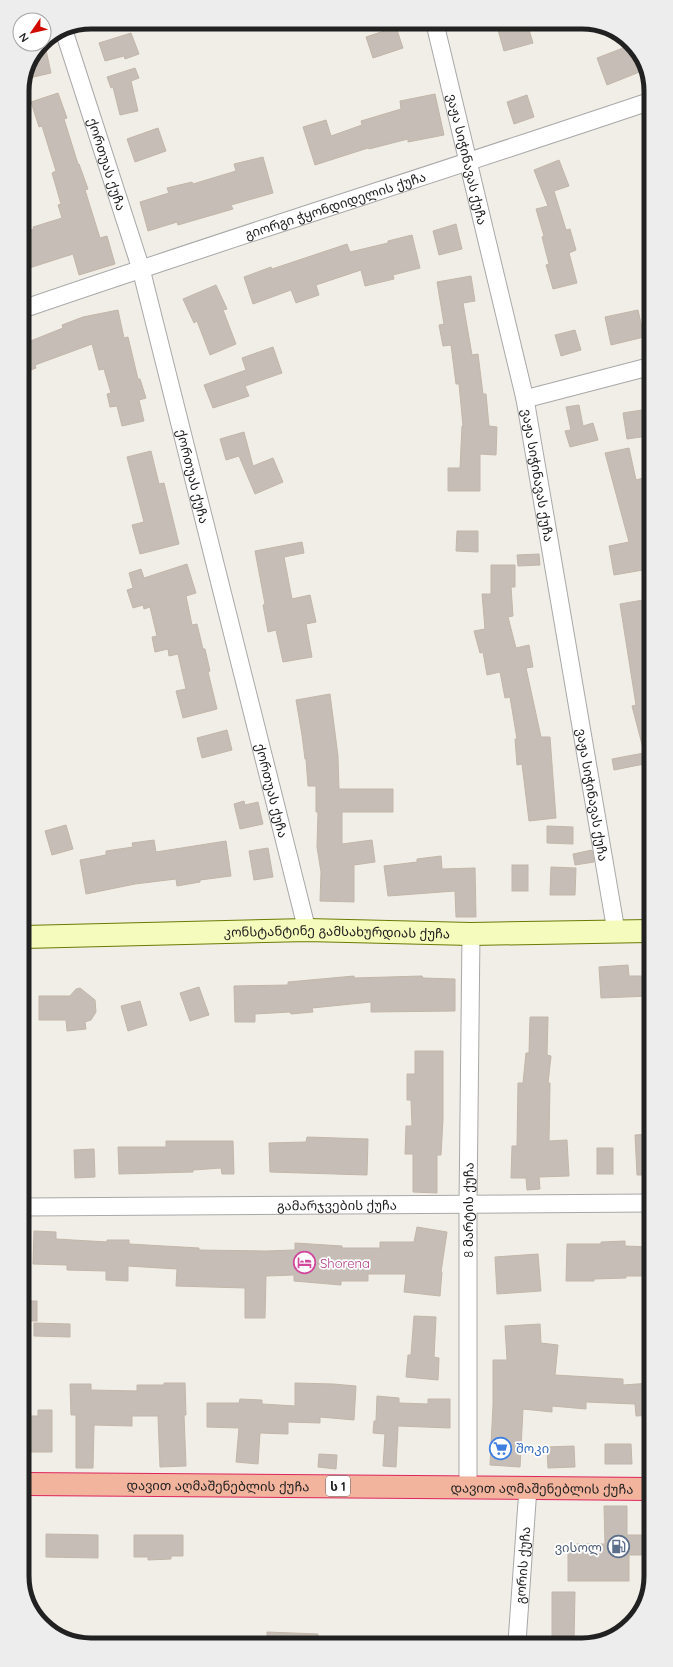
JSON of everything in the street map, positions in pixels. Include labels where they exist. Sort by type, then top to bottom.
[{"type":"highway","name":"დავით აღმაშენებლის ქუჩა","points":[[29,1484],[644,1489]]},
{"type":"main road","name":"კონსტანტინე გამსახურდიას ქუჩა","points":[[29,937],[307,930],[471,934],[644,931]]},
{"type":"street","name":"ვაჟა სიჭინავას ქუჩა","points":[[436,29],[525,399],[616,931]]},
{"type":"street","name":"ქორთუას ქუჩა","points":[[65,35],[141,269],[307,930]]},
{"type":"street","name":"გიორგი ჭყონდიდელის ქუჩა","points":[[29,307],[644,103]]},
{"type":"street","points":[[525,399],[644,368]]},
{"type":"street","name":"8 მარტის ქუჩა","points":[[468,1487],[468,1205],[471,934]]},
{"type":"street","name":"გამარჯვების ქუჩა","points":[[29,1207],[644,1204]]},
{"type":"street","name":"გორის ქუჩა","points":[[517,1638],[528,1488]]},
{"type":"building","points":[[390,29],[397,29],[403,48],[373,58],[366,37]]},
{"type":"building","points":[[498,29],[529,29],[533,43],[504,51]]},
{"type":"building","points":[[131,33],[139,54],[125,59],[124,56],[105,61],[99,43]]},
{"type":"building","points":[[626,47],[634,56],[641,71],[607,85],[597,58]]},
{"type":"building","points":[[43,52],[46,52],[51,73],[31,78],[39,56]]},
{"type":"building","points":[[135,68],[139,78],[131,81],[138,111],[120,115],[113,87],[111,88],[107,77]]},
{"type":"building","points":[[58,93],[67,118],[64,119],[78,164],[88,189],[85,190],[100,238],[107,236],[115,264],[79,275],[73,254],[29,268],[29,230],[34,229],[33,227],[62,218],[58,205],[61,204],[52,173],[56,171],[42,126],[39,127],[31,102]]},
{"type":"building","points":[[435,94],[444,135],[408,142],[408,139],[368,148],[315,165],[303,127],[326,120],[331,136],[362,125],[361,121],[401,109],[400,101]]},
{"type":"building","points":[[527,95],[534,117],[514,124],[507,102]]},
{"type":"building","points":[[158,128],[166,151],[135,162],[127,139]]},
{"type":"building","points":[[263,157],[273,193],[231,205],[233,209],[178,225],[177,222],[148,231],[140,202],[169,193],[167,188],[192,182],[193,184],[236,171],[234,164]]},
{"type":"building","points":[[559,160],[569,186],[554,191],[566,230],[570,229],[576,250],[569,253],[577,283],[553,289],[546,265],[549,264],[542,237],[544,236],[536,209],[548,206],[534,170]]},
{"type":"building","points":[[456,224],[462,249],[439,255],[433,231]]},
{"type":"building","points":[[412,235],[420,268],[393,275],[394,279],[365,286],[361,270],[316,285],[319,295],[296,303],[291,290],[253,304],[244,277],[271,267],[272,269],[347,244],[350,252],[388,243],[388,241]]},
{"type":"building","points":[[471,276],[475,301],[463,303],[472,355],[478,354],[483,394],[486,394],[489,426],[497,427],[496,455],[480,454],[480,491],[448,491],[448,468],[460,468],[463,426],[459,384],[456,384],[451,345],[443,346],[439,325],[444,324],[437,282]]},
{"type":"building","points":[[216,285],[227,309],[223,310],[236,344],[210,355],[197,321],[194,323],[183,299]]},
{"type":"building","points":[[118,310],[124,338],[128,337],[138,379],[140,379],[146,398],[139,400],[144,421],[122,426],[117,406],[110,407],[107,394],[111,393],[104,369],[99,370],[92,344],[35,365],[36,368],[29,371],[29,342],[63,328],[62,325],[83,317]]},
{"type":"building","points":[[638,310],[644,337],[611,345],[605,317]]},
{"type":"building","points":[[575,330],[581,350],[561,356],[555,335]]},
{"type":"building","points":[[273,347],[282,373],[245,386],[249,396],[213,408],[204,385],[246,370],[242,358]]},
{"type":"building","points":[[579,405],[583,426],[593,423],[598,440],[570,447],[565,431],[571,430],[566,407]]},
{"type":"building","points":[[644,410],[644,437],[627,439],[623,413]]},
{"type":"building","points":[[244,432],[253,466],[273,458],[283,482],[255,494],[239,456],[226,460],[220,439]]},
{"type":"building","points":[[629,448],[636,480],[644,478],[644,525],[642,526],[644,538],[644,570],[614,575],[609,546],[629,542],[605,453]]},
{"type":"building","points":[[151,451],[159,484],[164,483],[179,544],[140,554],[132,525],[144,522],[127,457]]},
{"type":"building","points":[[457,531],[478,531],[478,552],[456,551]]},
{"type":"building","points":[[302,542],[304,553],[284,557],[292,599],[310,595],[316,622],[306,624],[312,657],[283,662],[276,630],[268,632],[263,605],[265,604],[255,551]]},
{"type":"building","points":[[539,554],[540,565],[518,566],[517,555]]},
{"type":"building","points":[[187,564],[196,593],[186,596],[192,625],[197,624],[203,649],[205,649],[210,671],[208,672],[217,709],[183,718],[176,691],[186,689],[178,654],[169,656],[168,649],[155,652],[152,637],[157,636],[150,607],[144,609],[143,605],[133,608],[127,590],[133,588],[129,573],[141,569],[144,578]]},
{"type":"building","points":[[491,565],[515,565],[515,587],[511,587],[513,616],[508,617],[516,648],[529,645],[533,667],[526,668],[541,737],[550,737],[556,818],[529,821],[522,764],[517,765],[515,739],[517,739],[510,697],[505,698],[500,672],[487,675],[483,652],[480,653],[474,631],[485,629],[482,594],[491,594]]},
{"type":"building","points":[[644,600],[644,752],[632,706],[636,705],[620,604]]},
{"type":"building","points":[[330,694],[338,756],[339,789],[393,789],[393,812],[342,812],[342,844],[372,840],[375,862],[354,865],[354,902],[320,901],[321,872],[317,847],[318,812],[316,812],[316,786],[308,786],[306,759],[296,700]]},
{"type":"building","points":[[227,730],[232,750],[202,758],[197,738]]},
{"type":"building","points":[[644,753],[644,764],[614,770],[612,759]]},
{"type":"building","points":[[244,801],[245,805],[258,802],[263,824],[240,829],[234,804]]},
{"type":"building","points":[[66,825],[73,849],[52,855],[45,831]]},
{"type":"building","points":[[547,826],[573,827],[573,844],[547,843]]},
{"type":"building","points":[[154,840],[156,852],[226,841],[231,876],[200,880],[200,882],[177,886],[176,879],[135,884],[86,894],[80,860],[106,855],[106,851],[133,847],[132,843]]},
{"type":"building","points":[[268,848],[273,877],[254,880],[249,851]]},
{"type":"building","points":[[592,850],[594,862],[575,865],[573,854]]},
{"type":"building","points":[[441,856],[442,869],[475,868],[476,917],[456,917],[455,891],[388,896],[384,866],[417,862],[417,859]]},
{"type":"building","points":[[512,865],[528,865],[528,891],[512,891]]},
{"type":"building","points":[[551,867],[576,868],[575,895],[550,895]]},
{"type":"building","points":[[628,965],[629,976],[644,976],[644,996],[601,998],[599,967]]},
{"type":"building","points":[[354,976],[354,978],[422,976],[423,978],[455,979],[455,1011],[371,1012],[371,1002],[312,1008],[313,1012],[291,1014],[290,1012],[255,1014],[255,1022],[235,1022],[234,986],[288,985],[288,982]]},
{"type":"building","points":[[199,987],[209,1015],[190,1021],[180,993]]},
{"type":"building","points":[[80,988],[95,1000],[96,1012],[91,1020],[85,1022],[86,1029],[67,1031],[66,1020],[39,1020],[39,996],[70,996],[76,989]]},
{"type":"building","points":[[140,1001],[147,1025],[128,1031],[121,1006]]},
{"type":"building","points":[[530,1017],[548,1017],[547,1055],[551,1056],[548,1083],[550,1083],[549,1141],[567,1140],[569,1176],[539,1177],[540,1189],[527,1190],[526,1178],[511,1178],[512,1146],[517,1146],[518,1083],[523,1083],[526,1053],[529,1053]]},
{"type":"building","points":[[415,1051],[443,1051],[443,1119],[441,1155],[437,1155],[437,1193],[413,1192],[413,1154],[405,1154],[406,1126],[412,1126],[411,1100],[407,1100],[407,1074],[415,1074]]},
{"type":"building","points":[[644,1134],[644,1175],[637,1175],[635,1135]]},
{"type":"building","points":[[307,1137],[368,1139],[367,1175],[270,1172],[269,1143],[306,1142]]},
{"type":"building","points":[[166,1141],[233,1141],[234,1174],[222,1174],[221,1168],[193,1170],[193,1172],[119,1174],[118,1147],[166,1147]]},
{"type":"building","points":[[597,1148],[613,1148],[613,1174],[597,1174]]},
{"type":"building","points":[[94,1149],[95,1177],[75,1178],[74,1150]]},
{"type":"building","points":[[417,1227],[447,1232],[441,1272],[440,1296],[404,1292],[406,1274],[368,1274],[368,1281],[341,1281],[341,1285],[294,1281],[294,1275],[266,1276],[265,1318],[245,1318],[245,1288],[176,1286],[177,1269],[128,1266],[128,1281],[106,1280],[106,1271],[67,1270],[67,1265],[33,1264],[34,1231],[56,1232],[56,1239],[107,1242],[107,1240],[129,1240],[129,1244],[199,1248],[199,1250],[266,1251],[295,1250],[295,1243],[342,1246],[342,1248],[380,1248],[380,1242],[414,1242]]},
{"type":"building","points":[[625,1241],[625,1246],[644,1247],[644,1276],[594,1279],[594,1281],[566,1281],[567,1244],[601,1244],[601,1242]]},
{"type":"building","points":[[538,1254],[541,1291],[497,1294],[495,1257]]},
{"type":"building","points":[[29,1301],[37,1301],[37,1321],[29,1321]]},
{"type":"building","points":[[414,1316],[436,1317],[434,1357],[439,1358],[438,1380],[406,1377],[408,1355],[411,1355]]},
{"type":"building","points":[[34,1323],[70,1324],[70,1337],[34,1336]]},
{"type":"building","points":[[540,1324],[541,1343],[558,1345],[555,1375],[623,1379],[623,1385],[644,1384],[644,1415],[636,1416],[635,1404],[586,1402],[586,1409],[552,1406],[552,1412],[523,1409],[520,1467],[490,1465],[493,1405],[493,1360],[507,1360],[505,1326]]},
{"type":"building","points":[[164,1383],[185,1383],[186,1415],[184,1415],[186,1466],[160,1467],[158,1416],[132,1416],[132,1426],[94,1425],[93,1468],[76,1468],[76,1415],[71,1415],[70,1384],[91,1384],[91,1390],[137,1391],[137,1385],[164,1385]]},
{"type":"building","points":[[295,1383],[356,1386],[354,1420],[320,1417],[320,1423],[288,1422],[288,1434],[260,1433],[258,1464],[236,1462],[239,1428],[207,1427],[207,1403],[239,1403],[240,1399],[262,1400],[262,1404],[295,1406]]},
{"type":"building","points":[[377,1396],[399,1398],[399,1403],[428,1404],[428,1399],[450,1399],[450,1428],[398,1426],[396,1467],[383,1466],[385,1434],[373,1433],[374,1421],[376,1421]]},
{"type":"building","points":[[38,1410],[52,1410],[52,1452],[29,1452],[29,1416],[38,1416]]},
{"type":"building","points":[[605,1444],[631,1444],[632,1464],[605,1464]]},
{"type":"building","points":[[574,1446],[575,1467],[548,1468],[547,1447]]},
{"type":"building","points":[[319,1454],[337,1455],[336,1469],[318,1467]]},
{"type":"building","points":[[604,1506],[627,1506],[627,1535],[644,1535],[644,1555],[629,1555],[629,1581],[568,1581],[568,1544],[605,1544]]},
{"type":"building","points":[[46,1534],[98,1535],[98,1558],[46,1557]]},
{"type":"building","points":[[134,1535],[183,1535],[183,1556],[171,1556],[171,1559],[148,1560],[148,1557],[134,1557]]},
{"type":"building","points":[[552,1592],[575,1592],[574,1638],[552,1638]]},
{"type":"building","points":[[267,1632],[318,1634],[318,1638],[267,1638]]},
{"type":"place","name":"Shorena","points":[[305,1263]]},
{"type":"place","name":"შოკი","points":[[500,1448]]},
{"type":"place","name":"ვისოლ","points":[[618,1547]]}]
